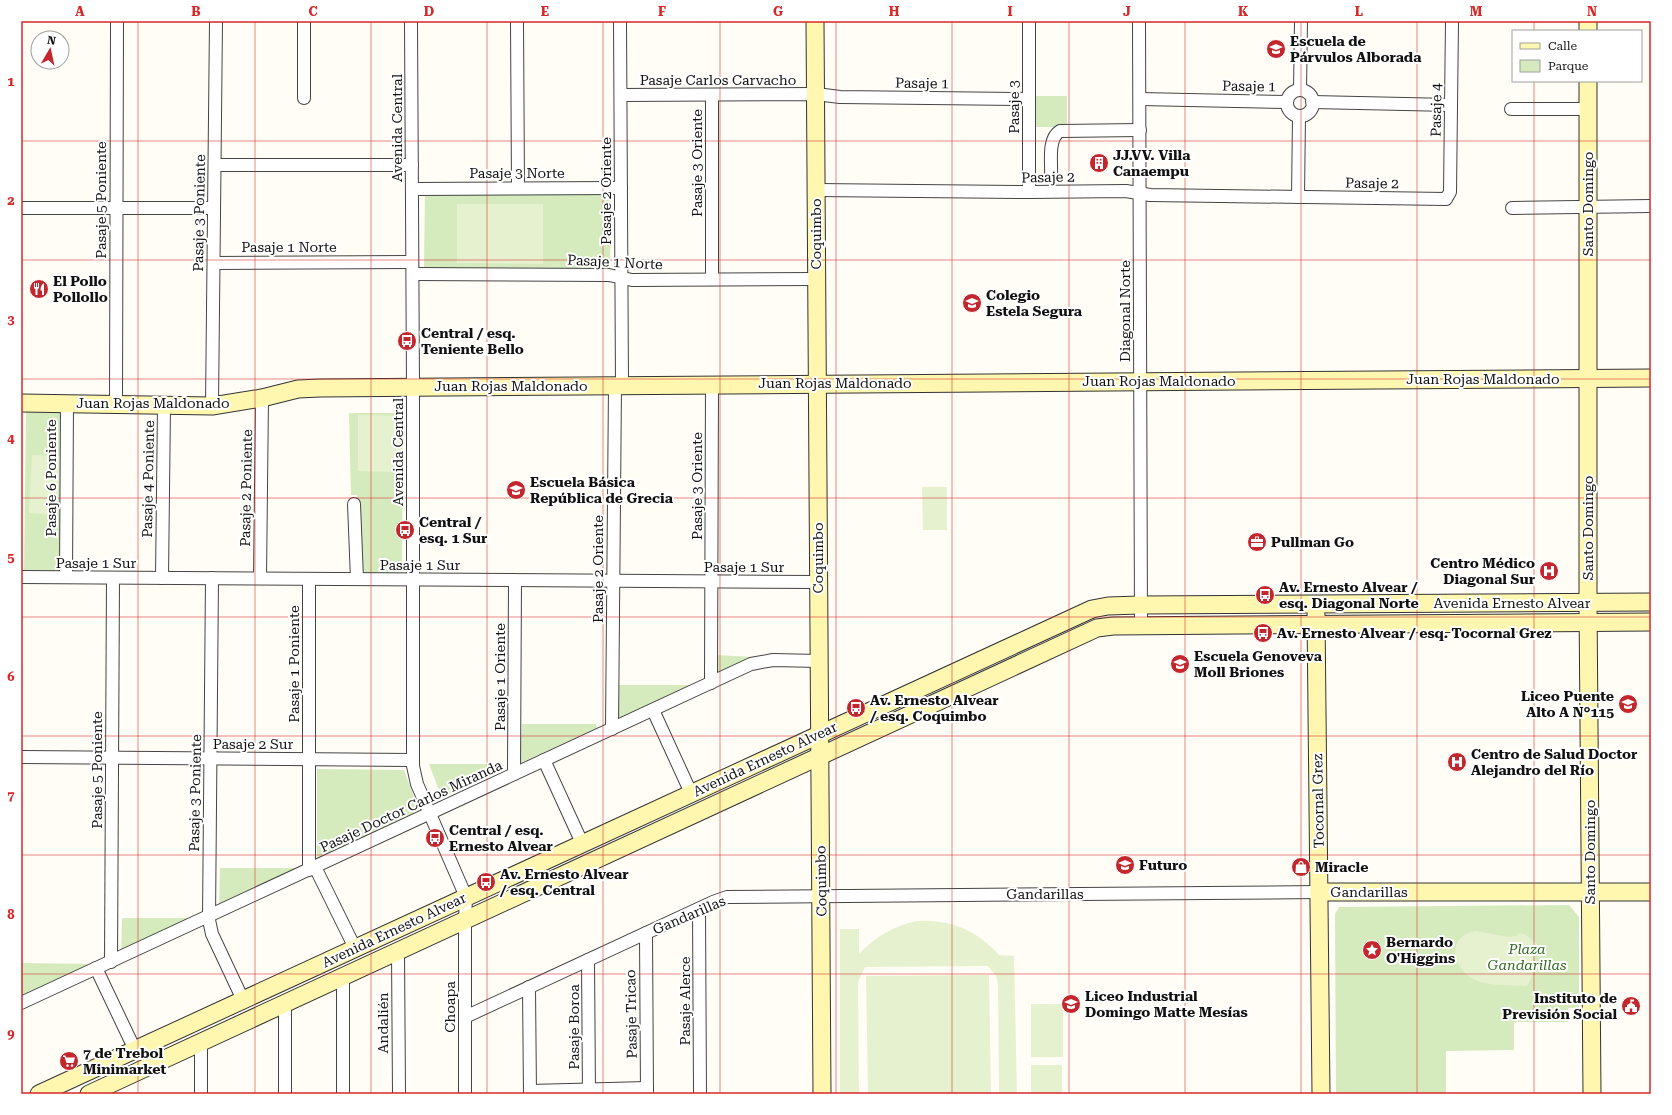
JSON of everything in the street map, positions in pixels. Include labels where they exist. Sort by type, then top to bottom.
[{"type":"street","name":"Pasaje 5 Poniente","points":[[116,404],[117,21]]},
{"type":"street","name":"Pasaje 3 Poniente","points":[[212,406],[216,21]]},
{"type":"street","points":[[304,21],[304,98]]},
{"type":"street","name":"Avenida Central","points":[[411,21],[413,387],[412,760],[415,779],[466,897],[465,920]]},
{"type":"street","points":[[518,21],[518,188]]},
{"type":"street","name":"Pasaje 2 Oriente","points":[[612,729],[613,581],[622,277],[620,21]]},
{"type":"street","name":"Coquimbo","points":[[815,21],[822,1094]]},
{"type":"street","name":"Pasaje 3","points":[[1029,21],[1029,192]]},
{"type":"street","name":"Diagonal Norte","points":[[1140,21],[1141,625]]},
{"type":"street","points":[[1300,90],[1301,21]]},
{"type":"street","name":"Pasaje 4","points":[[1448,198],[1450,192],[1452,21]]},
{"type":"street","name":"Santo Domingo","points":[[1588,82],[1588,623],[1592,1094]]},
{"type":"street","points":[[1300,90],[1310,95],[1312,102],[1307,113],[1299,116],[1292,113],[1287,102],[1293,92],[1300,90]]},
{"type":"street","name":"Pasaje Carlos Carvacho","points":[[621,96],[816,94]]},
{"type":"street","name":"Pasaje 1","points":[[816,94],[840,97],[1029,99]]},
{"type":"street","name":"Pasaje 3 Oriente","points":[[712,95],[712,279]]},
{"type":"street","name":"Pasaje 1","points":[[1140,99],[1287,102]]},
{"type":"street","points":[[1312,102],[1451,105]]},
{"type":"street","points":[[1511,109],[1588,110]]},
{"type":"street","points":[[1298,197],[1299,116]]},
{"type":"street","points":[[1052,176],[1052,140],[1060,131],[1140,130]]},
{"type":"street","points":[[215,165],[412,165]]},
{"type":"street","name":"Pasaje 3 Norte","points":[[412,189],[621,188]]},
{"type":"street","name":"Pasaje 2","points":[[816,190],[1029,192],[1126,191],[1150,195],[1448,198]]},
{"type":"street","points":[[1512,208],[1651,206]]},
{"type":"street","points":[[21,208],[214,208]]},
{"type":"street","name":"Pasaje 1 Norte","points":[[214,263],[609,274],[632,280],[817,279]]},
{"type":"street","name":"Juan Rojas Maldonado","points":[[21,403],[212,406],[262,398],[308,388],[1651,378]]},
{"type":"street","name":"Pasaje 3 Oriente","points":[[711,683],[712,384]]},
{"type":"street","name":"Pasaje 2 Poniente","points":[[260,578],[262,398]]},
{"type":"street","name":"Pasaje 6 Poniente","points":[[66,577],[67,403]]},
{"type":"street","name":"Pasaje 4 Poniente","points":[[162,578],[164,405]]},
{"type":"street","points":[[354,504],[357,579]]},
{"type":"street","name":"Pasaje 1 Sur","points":[[21,577],[818,582]]},
{"type":"street","name":"Pasaje 5 Poniente","points":[[111,962],[113,578]]},
{"type":"street","name":"Pasaje 3 Poniente","points":[[212,578],[209,916],[212,934],[243,1000]]},
{"type":"street","name":"Pasaje 1 Poniente","points":[[309,579],[309,759],[312,868],[355,948]]},
{"type":"street","name":"Pasaje 1 Oriente","points":[[514,774],[515,580]]},
{"type":"street","name":"Avenida Ernesto Alvear","points":[[39,1094],[1085,611],[1108,606],[1140,605],[1651,602]]},
{"type":"street","points":[[1446,624],[1453,603]]},
{"type":"street","name":"Tocornal Grez","points":[[1316,604],[1321,1094]]},
{"type":"street","points":[[1392,604],[1410,624]]},
{"type":"street","points":[[1085,611],[1091,620],[1091,631]]},
{"type":"street","name":"Avenida Ernesto Alvear","points":[[89,1094],[114,1088],[201,1042],[1091,631],[1113,626],[1141,625],[1651,622]]},
{"type":"street","name":"Pasaje Doctor Carlos Miranda","points":[[21,1003],[760,661],[819,661]]},
{"type":"street","points":[[653,710],[691,793]]},
{"type":"street","name":"Pasaje 2 Sur","points":[[21,757],[412,760]]},
{"type":"street","points":[[544,760],[582,843]]},
{"type":"street","name":"Gandarillas","points":[[465,1017],[720,899],[735,896],[1319,892],[1651,892]]},
{"type":"street","name":"Pasaje Alerce","points":[[699,909],[700,1094]]},
{"type":"street","name":"Choapa","points":[[465,920],[465,1094]]},
{"type":"street","name":"Pasaje Tricao","points":[[646,933],[647,1091]]},
{"type":"street","name":"Andalién","points":[[398,952],[398,1094]]},
{"type":"street","name":"Pasaje Boroa","points":[[588,960],[589,1092]]},
{"type":"street","points":[[96,968],[135,1050]]},
{"type":"street","points":[[343,977],[343,1094]]},
{"type":"street","points":[[529,987],[530,1093],[647,1091]]},
{"type":"street","points":[[285,1004],[285,1094]]},
{"type":"street","points":[[201,1042],[201,1094]]},
{"type":"green space","points":[[1036,96],[1067,96],[1067,127],[1036,127]]},
{"type":"green space","points":[[425,193],[611,194],[610,270],[424,269]]},
{"type":"green space","points":[[457,204],[543,204],[543,264],[457,263]]},
{"type":"green space","points":[[26,412],[63,413],[62,572],[24,572]]},
{"type":"green space","points":[[349,413],[403,413],[402,574],[362,573],[357,495],[351,495]]},
{"type":"green space","points":[[358,415],[400,416],[399,472],[358,471]]},
{"type":"green space","points":[[32,455],[60,456],[57,515],[29,513]]},
{"type":"green space","points":[[922,487],[947,487],[947,530],[923,530]]},
{"type":"green space","points":[[715,655],[754,657],[715,676]]},
{"type":"green space","points":[[619,685],[693,685],[617,724]]},
{"type":"green space","points":[[522,724],[596,724],[597,728],[520,763]]},
{"type":"green space","points":[[429,764],[503,764],[504,768],[442,798]]},
{"type":"green space","points":[[317,769],[404,770],[419,811],[317,858]]},
{"type":"green space","points":[[220,868],[294,868],[294,871],[219,907]]},
{"type":"green space","name":"Plaza Gandarillas","points":[[1569,905],[1579,917],[1579,1008],[1568,1008],[1568,1022],[1514,1022],[1514,1050],[1446,1051],[1446,1094],[1336,1094],[1335,914],[1339,907]]},
{"type":"green space","points":[[122,918],[196,918],[121,958]]},
{"type":"green space","points":[[917,921],[952,924],[982,939],[999,955],[1014,956],[1017,1094],[999,1094],[998,983],[996,976],[988,966],[865,967],[858,982],[859,1094],[840,1094],[840,929],[859,929],[859,954],[878,937],[885,933],[908,923]]},
{"type":"green space","points":[[1475,931],[1509,937],[1517,936],[1518,933],[1526,935],[1537,944],[1532,976],[1527,986],[1498,985],[1481,982],[1464,972],[1459,965],[1456,956],[1456,948],[1458,941],[1465,935]]},
{"type":"green space","points":[[21,963],[94,964],[94,966],[21,996]]},
{"type":"green space","points":[[989,975],[991,1094],[868,1094],[866,976]]},
{"type":"green space","points":[[1031,1004],[1063,1004],[1063,1057],[1031,1057]]},
{"type":"green space","points":[[1031,1065],[1062,1065],[1062,1094],[1031,1094]]},
{"type":"place","name":"Escuela de Párvulos Alborada","points":[[1276,49]]},
{"type":"place","name":"JJ.VV. Villa Canaempu","points":[[1099,163]]},
{"type":"place","name":"El Pollo Pollollo","points":[[39,289]]},
{"type":"place","name":"Colegio Estela Segura","points":[[972,303]]},
{"type":"place","name":"Central / esq. Teniente Bello","points":[[407,341]]},
{"type":"place","name":"Escuela Básica República de Grecia","points":[[516,490]]},
{"type":"place","name":"Central / esq. 1 Sur","points":[[405,530]]},
{"type":"place","name":"Pullman Go","points":[[1257,542]]},
{"type":"place","name":"Centro Médico Diagonal Sur","points":[[1549,571]]},
{"type":"place","name":"Av. Ernesto Alvear / esq. Diagonal Norte","points":[[1265,595]]},
{"type":"place","name":"Av. Ernesto Alvear / esq. Tocornal Grez","points":[[1263,633]]},
{"type":"place","name":"Escuela Genoveva Moll Briones","points":[[1180,664]]},
{"type":"place","name":"Liceo Puente Alto A N°115","points":[[1628,704]]},
{"type":"place","name":"Av. Ernesto Alvear / esq. Coquimbo","points":[[856,708]]},
{"type":"place","name":"Centro de Salud Doctor Alejandro del Río","points":[[1457,762]]},
{"type":"place","name":"Central / esq. Ernesto Alvear","points":[[435,838]]},
{"type":"place","name":"Futuro","points":[[1125,865]]},
{"type":"place","name":"Miracle","points":[[1301,867]]},
{"type":"place","name":"Av. Ernesto Alvear / esq. Central","points":[[486,882]]},
{"type":"place","name":"Bernardo O'Higgins","points":[[1372,950]]},
{"type":"place","name":"Liceo Industrial Domingo Matte Mesías","points":[[1071,1004]]},
{"type":"place","name":"Instituto de Previsión Social","points":[[1631,1006]]},
{"type":"place","name":"7 de Trebol Minimarket","points":[[69,1061]]}]
